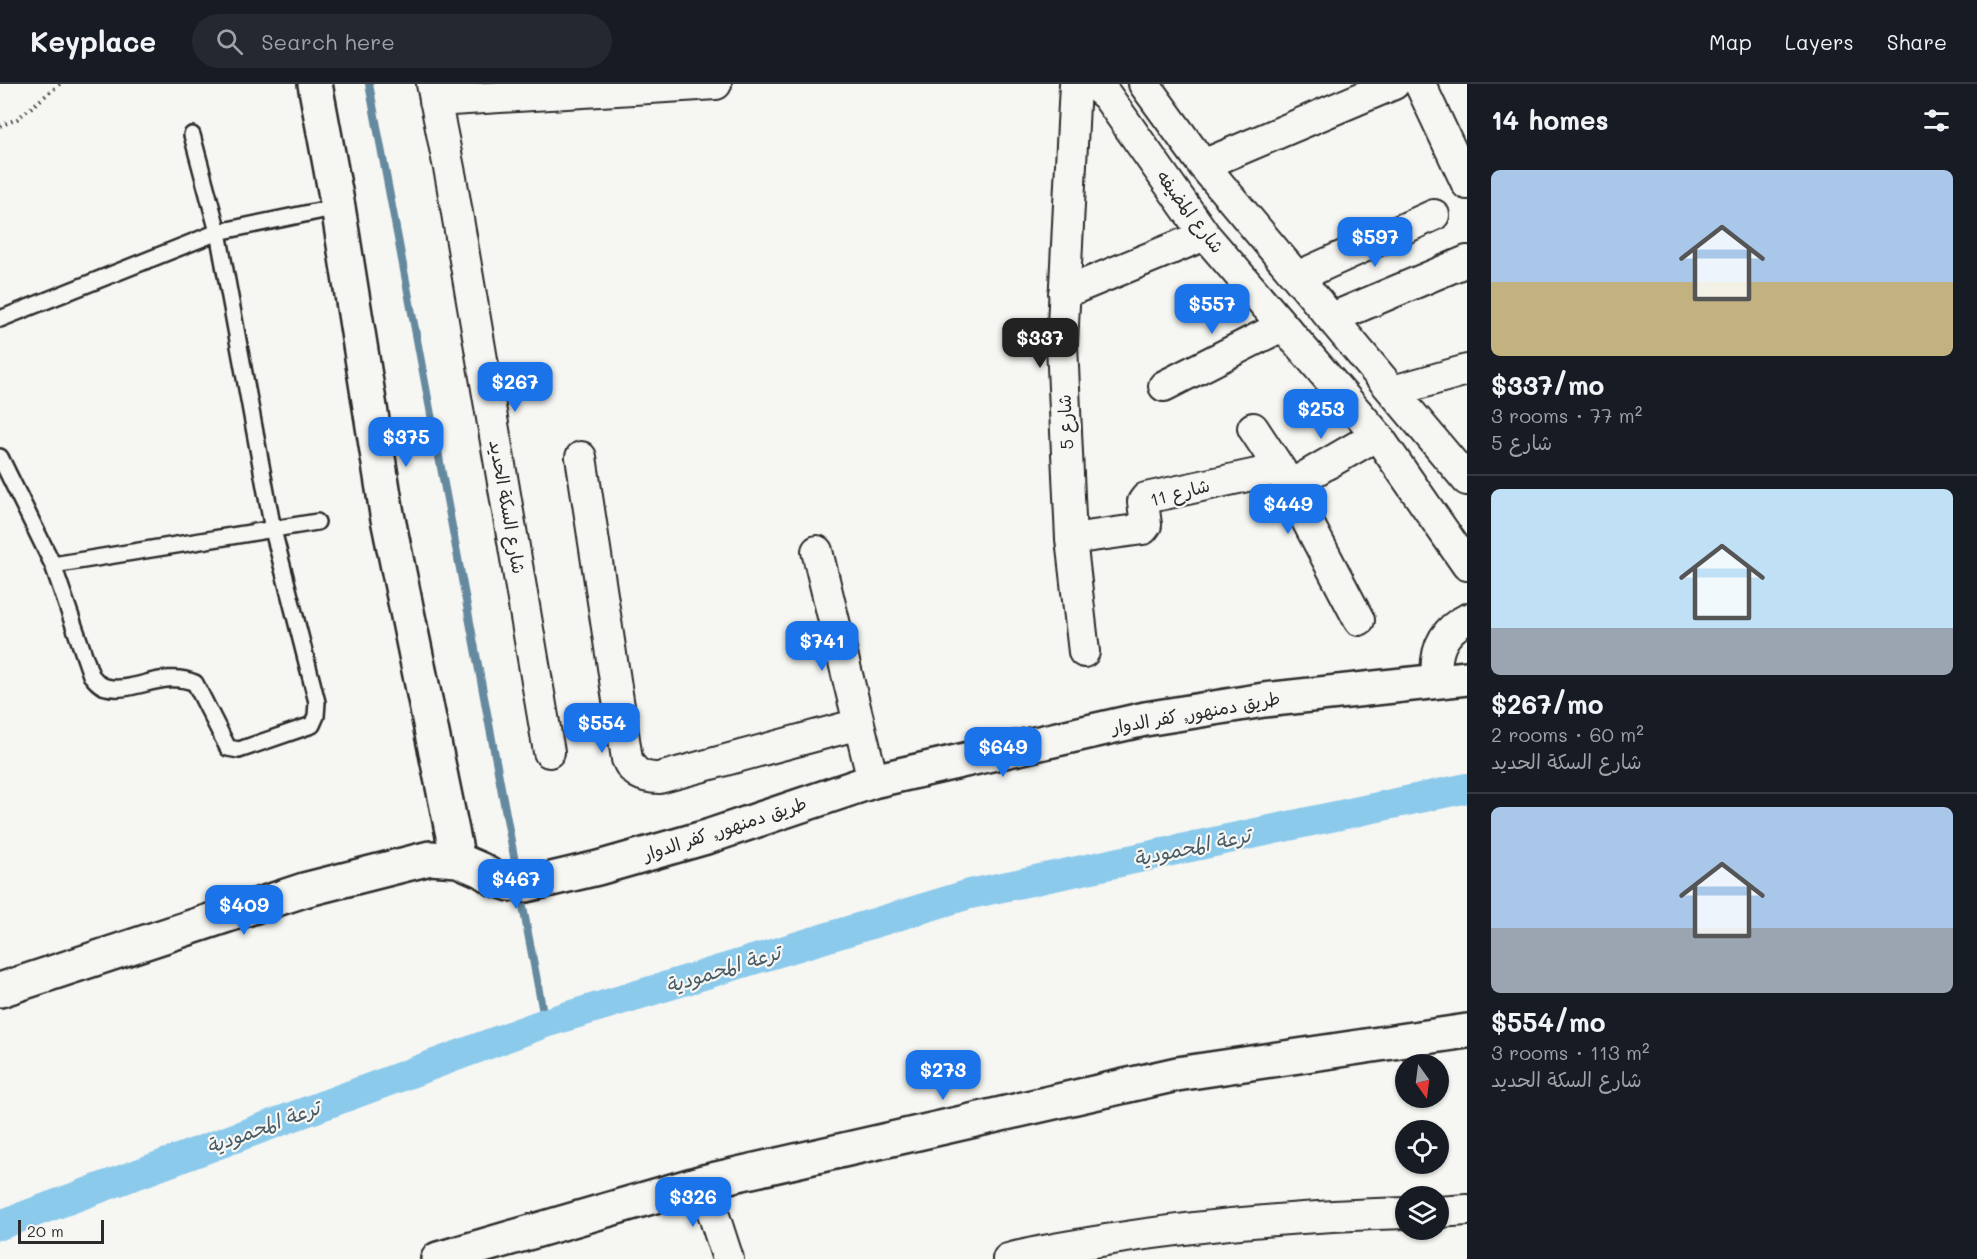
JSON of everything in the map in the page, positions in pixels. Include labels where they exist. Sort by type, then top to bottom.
[{"type":"street","points":[[315,84],[338,207],[387,514],[458,860]]},
{"type":"street","points":[[434,93],[716,84]]},
{"type":"street","name":"شارع 5","points":[[1075,84],[1062,345],[1071,539],[1084,652]]},
{"type":"street","name":"شارع المضيفه","points":[[1093,84],[1107,96],[1205,235],[1377,435],[1467,565]]},
{"type":"street","points":[[1144,84],[1203,165],[1467,480]]},
{"type":"street","points":[[1203,165],[1394,84]]},
{"type":"street","points":[[1420,84],[1464,170]]},
{"type":"street","name":"شارع السكة الحديد","points":[[434,93],[453,190],[549,752]]},
{"type":"street","points":[[1297,277],[1434,214]]},
{"type":"street","points":[[1064,293],[1205,235]]},
{"type":"street","points":[[1332,318],[1467,261]]},
{"type":"street","points":[[1164,386],[1282,326]]},
{"type":"street","points":[[1393,391],[1467,370]]},
{"type":"street","points":[[1253,428],[1284,477],[1359,620]]},
{"type":"street","points":[[1284,477],[1377,435]]},
{"type":"street","points":[[582,457],[627,759],[635,772],[642,776],[659,778],[859,724]]},
{"type":"street","name":"شارع 11","points":[[1071,539],[1143,529],[1146,525],[1143,502],[1146,498],[1284,477]]},
{"type":"street","points":[[817,551],[873,781]]},
{"type":"street","points":[[1452,680],[1436,661],[1442,640],[1449,631],[1467,619]]},
{"type":"street","name":"طريق دمنهور, كفر الدوار","points":[[0,990],[304,890],[423,859],[458,860],[482,870],[495,879],[518,884],[542,882],[711,836],[873,781],[1144,719],[1204,709],[1452,680]]},
{"type":"street","points":[[438,1259],[703,1182],[1177,1074],[1467,1030]]},
{"type":"street","points":[[703,1182],[728,1259]]},
{"type":"street","points":[[1449,1211],[1467,1210]]},
{"type":"street","points":[[1008,1259],[1029,1253],[1146,1234],[1312,1215],[1395,1213]]},
{"type":"lane","points":[[0,457],[53,565],[91,675],[95,680],[105,687],[179,677],[195,682],[228,748],[232,751],[312,725],[316,716],[316,702],[273,530],[218,232],[192,135]]},
{"type":"lane","points":[[0,319],[218,232],[338,207]]},
{"type":"lane","points":[[53,565],[317,522]]},
{"type":"path","points":[[0,126],[17,119],[60,84]]},
{"type":"waterway","points":[[369,84],[518,878]]},
{"type":"waterway","name":"ترعة المحمودية","points":[[0,1225],[545,1023],[970,894],[1467,788]]},
{"type":"waterway","points":[[520,891],[545,1023]]}]
